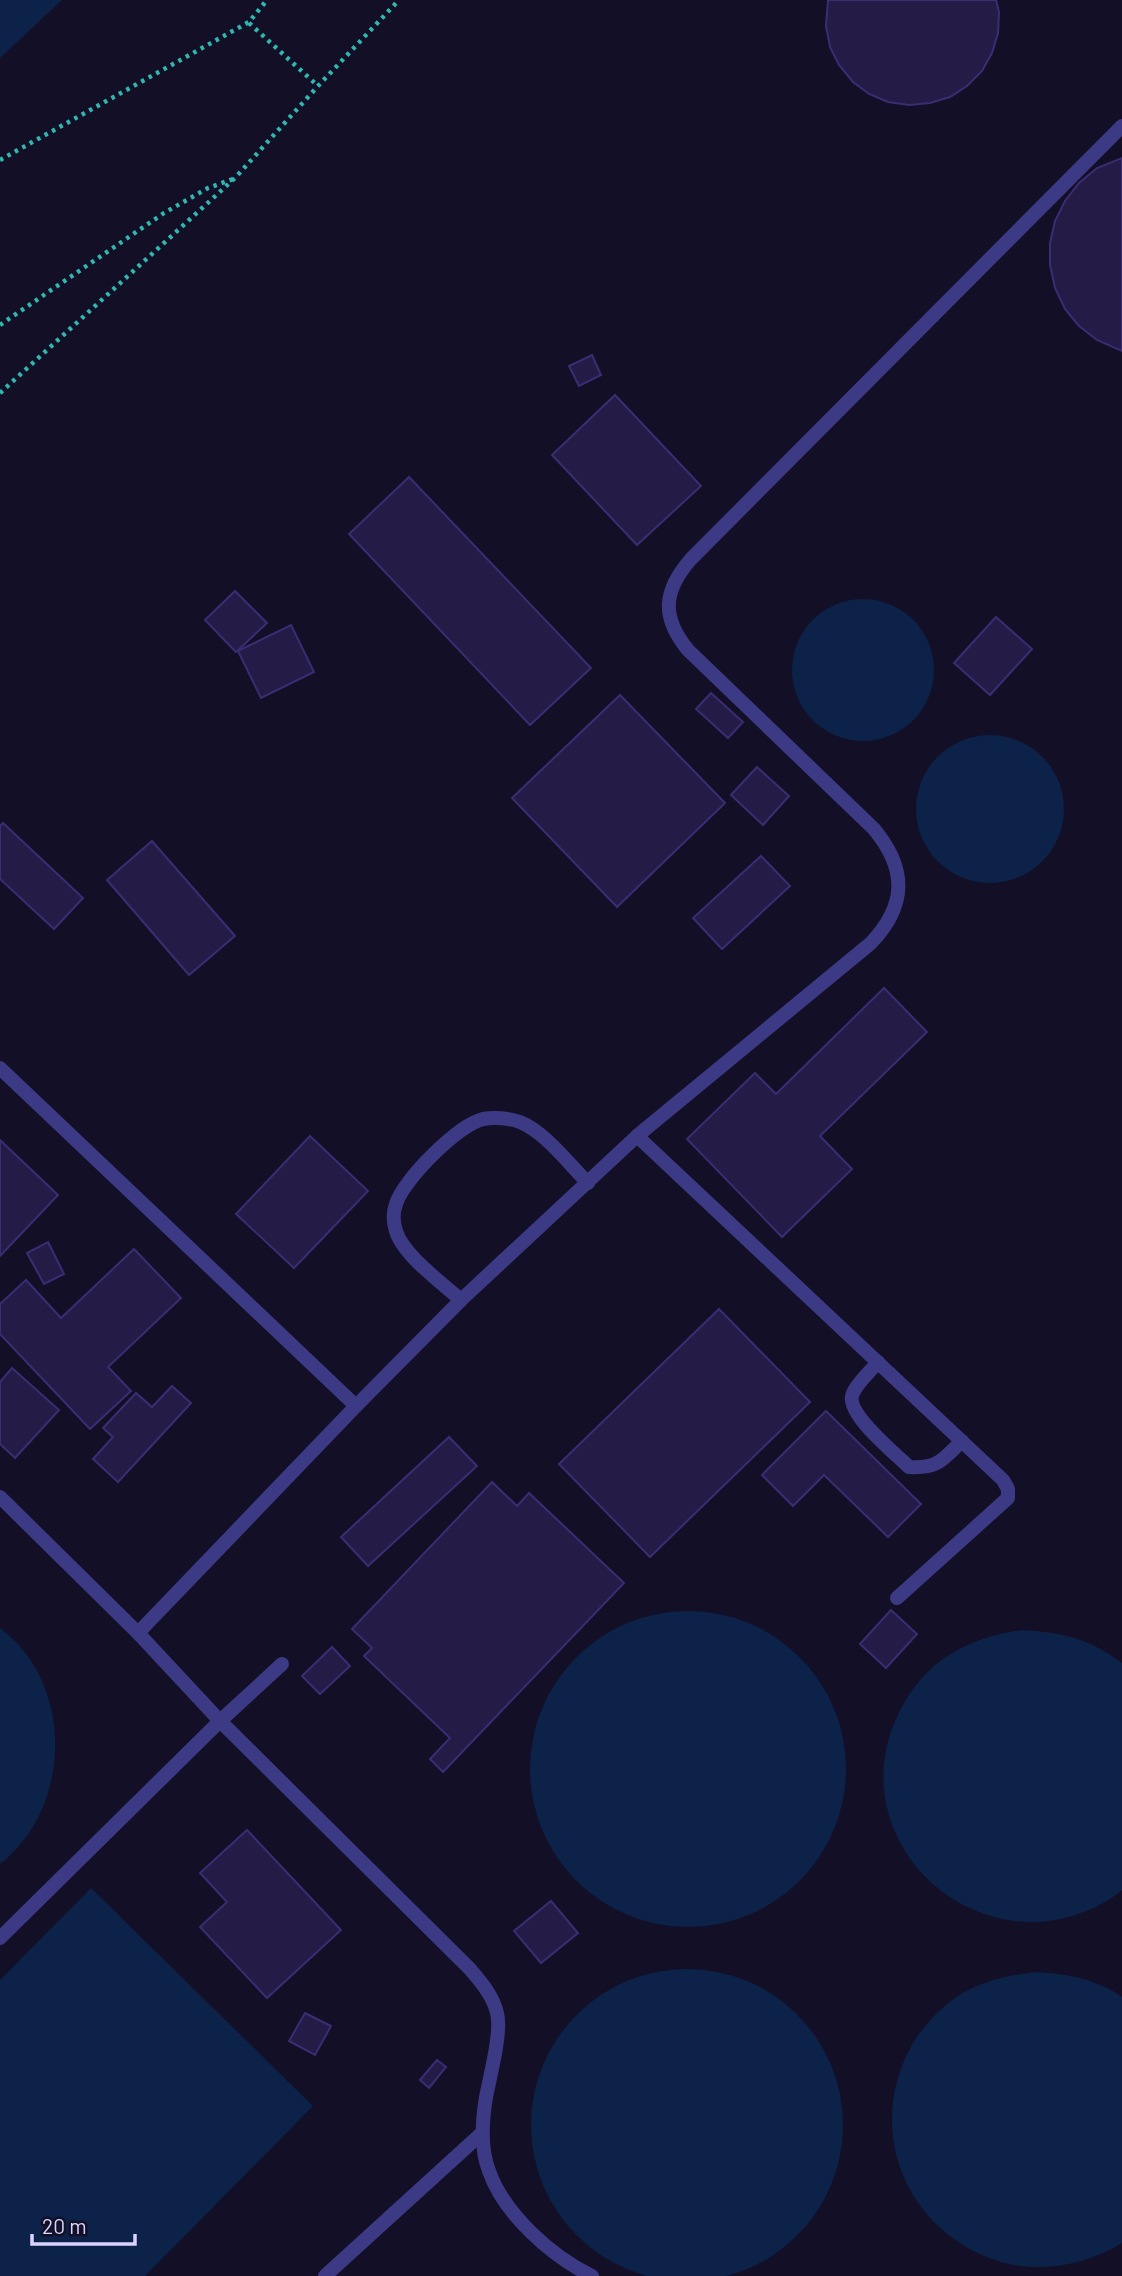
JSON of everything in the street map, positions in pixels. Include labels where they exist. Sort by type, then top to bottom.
[{"type":"lane","points":[[138,1633],[461,1300],[637,1136],[886,928],[895,908],[898,887],[896,865],[888,846],[874,829],[688,650],[675,634],[669,614],[669,594],[677,575],[1122,126]]},
{"type":"lane","points":[[0,1068],[356,1406]]},
{"type":"lane","points":[[461,1300],[402,1245],[393,1218],[401,1192],[450,1137],[465,1126],[483,1119],[501,1118],[520,1122],[537,1131],[588,1183]]},
{"type":"lane","points":[[637,1136],[1003,1480],[1008,1489],[1008,1498],[897,1598]]},
{"type":"lane","points":[[878,1362],[852,1395],[852,1403],[858,1417],[909,1466],[924,1468],[937,1464],[962,1441]]},
{"type":"lane","points":[[0,1497],[138,1633],[220,1721],[482,1984],[498,2015],[482,2133],[488,2170],[503,2200],[536,2237],[574,2268],[592,2276]]},
{"type":"lane","points":[[0,1938],[220,1721],[282,1664]]},
{"type":"lane","points":[[325,2276],[482,2133]]},
{"type":"path","points":[[0,160],[249,22],[267,0]]},
{"type":"path","points":[[0,393],[235,178],[399,0]]},
{"type":"path","points":[[249,22],[318,86]]},
{"type":"path","points":[[0,325],[164,213],[208,188],[235,178]]},
{"type":"water","points":[[0,0],[62,0],[0,58]]},
{"type":"water","points":[[863,599],[890,604],[914,619],[929,643],[934,670],[929,697],[914,721],[890,736],[863,741],[836,736],[812,721],[797,697],[792,670],[797,643],[812,619],[836,604]]},
{"type":"water","points":[[990,735],[1018,741],[1031,747],[1042,757],[1052,768],[1058,781],[1064,809],[1058,837],[1052,850],[1042,861],[1031,871],[1018,877],[990,883],[962,877],[949,871],[938,861],[928,850],[922,837],[916,809],[922,781],[928,768],[938,757],[949,747],[962,741]]},
{"type":"water","points":[[688,1611],[719,1614],[748,1623],[776,1638],[800,1657],[819,1681],[834,1709],[843,1738],[846,1769],[843,1800],[834,1829],[819,1857],[800,1881],[776,1900],[748,1915],[719,1924],[688,1927],[657,1924],[628,1915],[600,1900],[576,1881],[557,1857],[542,1829],[533,1800],[530,1769],[533,1738],[542,1709],[557,1681],[576,1657],[600,1638],[628,1623],[657,1614]]},
{"type":"water","points":[[0,1628],[24,1652],[42,1681],[52,1713],[55,1746],[51,1779],[41,1811],[24,1840],[0,1864]]},
{"type":"water","points":[[1022,1630],[1075,1638],[1122,1663],[1122,1890],[1090,1910],[1040,1922],[991,1916],[958,1902],[929,1881],[907,1854],[892,1823],[884,1789],[885,1753],[897,1717],[922,1677],[943,1659],[971,1643]]},
{"type":"water","points":[[91,1888],[313,2106],[145,2276],[0,2276],[0,1980]]},
{"type":"water","points":[[687,1969],[717,1972],[747,1981],[773,1996],[797,2015],[816,2039],[831,2065],[840,2095],[843,2125],[840,2155],[831,2185],[816,2211],[797,2235],[773,2254],[747,2269],[717,2278],[687,2281],[657,2278],[627,2269],[601,2254],[577,2235],[558,2211],[543,2185],[534,2155],[531,2125],[534,2095],[543,2065],[558,2039],[577,2015],[601,1996],[627,1981],[657,1972]]},
{"type":"water","points":[[1037,1972],[1081,1979],[1122,1997],[1122,2243],[1080,2261],[1050,2267],[1005,2263],[971,2250],[943,2230],[920,2205],[904,2176],[894,2144],[892,2111],[898,2077],[913,2043],[940,2010],[961,1994],[979,1985]]},
{"type":"building","points":[[828,0],[996,0],[999,12],[998,33],[992,53],[982,71],[967,86],[950,97],[909,105],[888,102],[869,94],[853,82],[839,65],[830,47],[826,26]]},
{"type":"building","points":[[1122,158],[1122,351],[1097,340],[1079,326],[1065,309],[1055,288],[1050,265],[1050,243],[1055,221],[1065,201],[1079,183],[1097,168]]},
{"type":"building","points":[[592,355],[601,375],[579,386],[569,366]]},
{"type":"building","points":[[615,395],[701,486],[637,545],[552,455]]},
{"type":"building","points":[[409,477],[591,668],[530,725],[349,534]]},
{"type":"building","points":[[235,591],[267,623],[236,652],[205,620]]},
{"type":"building","points":[[996,617],[1032,649],[990,695],[954,663]]},
{"type":"building","points":[[291,625],[314,672],[261,698],[238,651]]},
{"type":"building","points":[[711,693],[743,722],[728,738],[696,709]]},
{"type":"building","points":[[620,695],[725,803],[617,907],[512,798]]},
{"type":"building","points":[[757,767],[789,796],[763,825],[731,795]]},
{"type":"building","points":[[3,823],[83,898],[54,929],[0,879],[0,826]]},
{"type":"building","points":[[152,841],[235,936],[189,975],[107,880]]},
{"type":"building","points":[[761,856],[790,886],[722,949],[693,918]]},
{"type":"building","points":[[884,988],[927,1032],[820,1136],[852,1169],[782,1237],[687,1139],[755,1073],[776,1094]]},
{"type":"building","points":[[310,1136],[368,1191],[294,1268],[236,1214]]},
{"type":"building","points":[[0,1140],[58,1195],[0,1256]]},
{"type":"building","points":[[48,1242],[64,1274],[44,1284],[27,1253]]},
{"type":"building","points":[[134,1249],[181,1298],[108,1367],[131,1391],[90,1429],[0,1334],[0,1304],[26,1280],[61,1318]]},
{"type":"building","points":[[719,1309],[810,1402],[650,1557],[559,1464]]},
{"type":"building","points":[[12,1368],[59,1410],[15,1458],[0,1444],[0,1382]]},
{"type":"building","points":[[172,1386],[191,1403],[118,1482],[93,1459],[113,1437],[103,1428],[136,1393],[152,1407]]},
{"type":"building","points":[[826,1411],[921,1504],[888,1537],[824,1475],[793,1506],[762,1475]]},
{"type":"building","points":[[449,1437],[477,1466],[368,1566],[341,1537]]},
{"type":"building","points":[[492,1482],[517,1506],[529,1493],[624,1583],[443,1772],[430,1759],[450,1738],[364,1656],[372,1648],[352,1629]]},
{"type":"building","points":[[891,1610],[917,1634],[886,1668],[860,1644]]},
{"type":"building","points":[[332,1647],[350,1666],[320,1694],[302,1676]]},
{"type":"building","points":[[247,1830],[341,1930],[267,1998],[200,1927],[227,1902],[200,1873]]},
{"type":"building","points":[[551,1901],[578,1933],[541,1963],[514,1931]]},
{"type":"building","points":[[305,2013],[331,2026],[315,2055],[289,2041]]},
{"type":"building","points":[[437,2060],[446,2067],[429,2088],[420,2080]]}]
